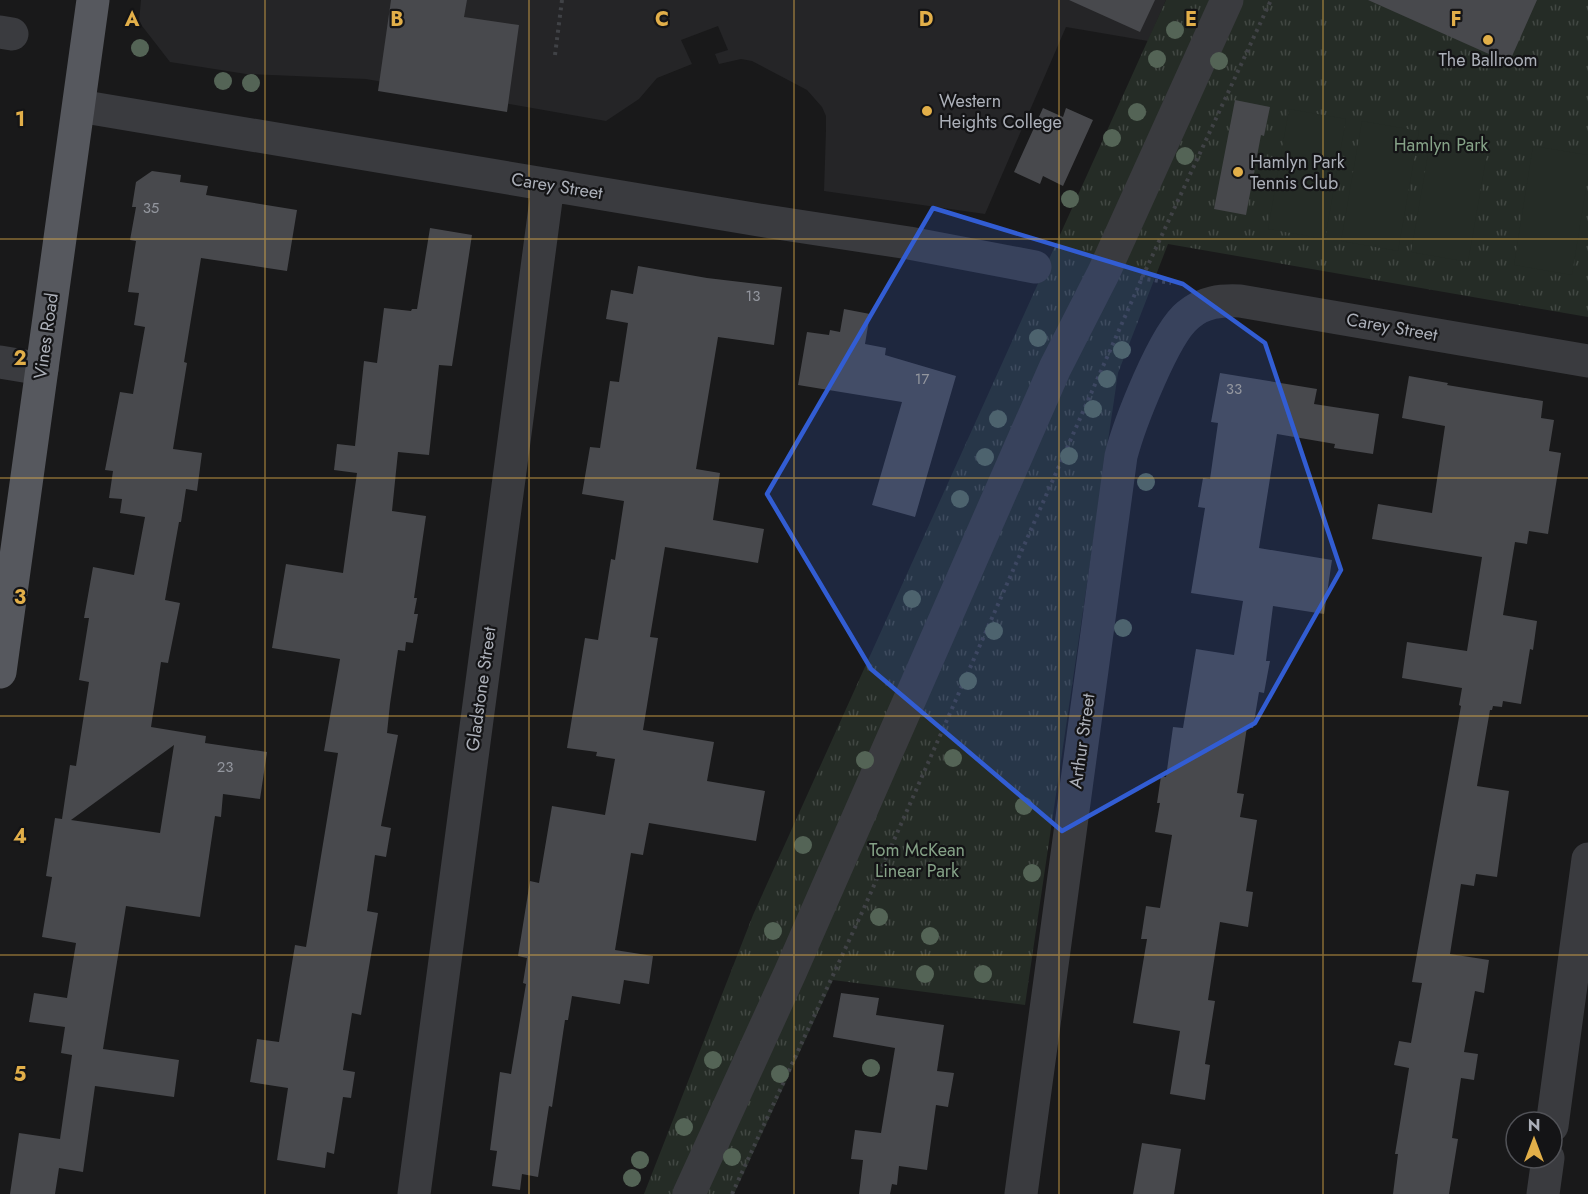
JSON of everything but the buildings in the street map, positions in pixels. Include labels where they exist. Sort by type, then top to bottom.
[{"type":"main road","name":"Vines Road","points":[[0,672],[93,0]]},
{"type":"street","points":[[689,1194],[795,962],[1055,368],[1104,272],[1227,0]]},
{"type":"street","name":"Carey Street","points":[[79,106],[909,243],[1035,267]]},
{"type":"street","name":"Gladstone Street","points":[[414,1194],[548,185]]},
{"type":"street","name":"Carey Street","points":[[1197,308],[1215,302],[1240,301],[1588,361]]},
{"type":"street","name":"Arthur Street","points":[[1021,1194],[1121,456],[1133,418],[1170,337],[1180,322],[1197,308]]},
{"type":"street","points":[[0,362],[42,369]]},
{"type":"street","points":[[1554,1110],[1588,859]]},
{"type":"street","points":[[1543,1194],[1546,1170]]},
{"type":"path","points":[[555,55],[562,0]]},
{"type":"path","points":[[732,1194],[864,908],[1142,278],[1271,0]]},
{"type":"highlighted area","points":[[933,208],[1183,284],[1265,343],[1341,570],[1255,723],[1062,831],[871,669],[767,494]]},
{"type":"shaded area","name":"Western Heights College","points":[[141,0],[1166,0],[1148,41],[1066,27],[985,214],[824,191],[826,116],[822,107],[807,90],[752,61],[741,59],[719,64],[715,54],[728,50],[718,26],[681,40],[692,64],[657,78],[639,99],[606,121],[366,79],[246,74],[170,62],[139,22]]},
{"type":"green space","name":"Tom McKean Linear Park","points":[[1166,0],[1588,0],[1588,317],[1168,244],[1118,373],[1025,1005],[833,980],[734,1194],[644,1194],[753,915]]},
{"type":"green space","points":[[1289,109],[1346,119],[1325,239],[1268,229]]},
{"type":"green space","points":[[1362,121],[1419,131],[1398,251],[1341,241]]},
{"type":"green space","name":"Hamlyn Park","points":[[1432,132],[1489,142],[1468,262],[1411,252]]},
{"type":"green space","points":[[1533,146],[1588,155],[1588,176],[1572,275],[1514,265]]},
{"type":"place","name":"The Ballroom","points":[[1488,40]]},
{"type":"place","name":"Western Heights College","points":[[927,111]]},
{"type":"place","name":"Hamlyn Park Tennis Club","points":[[1238,172]]}]
